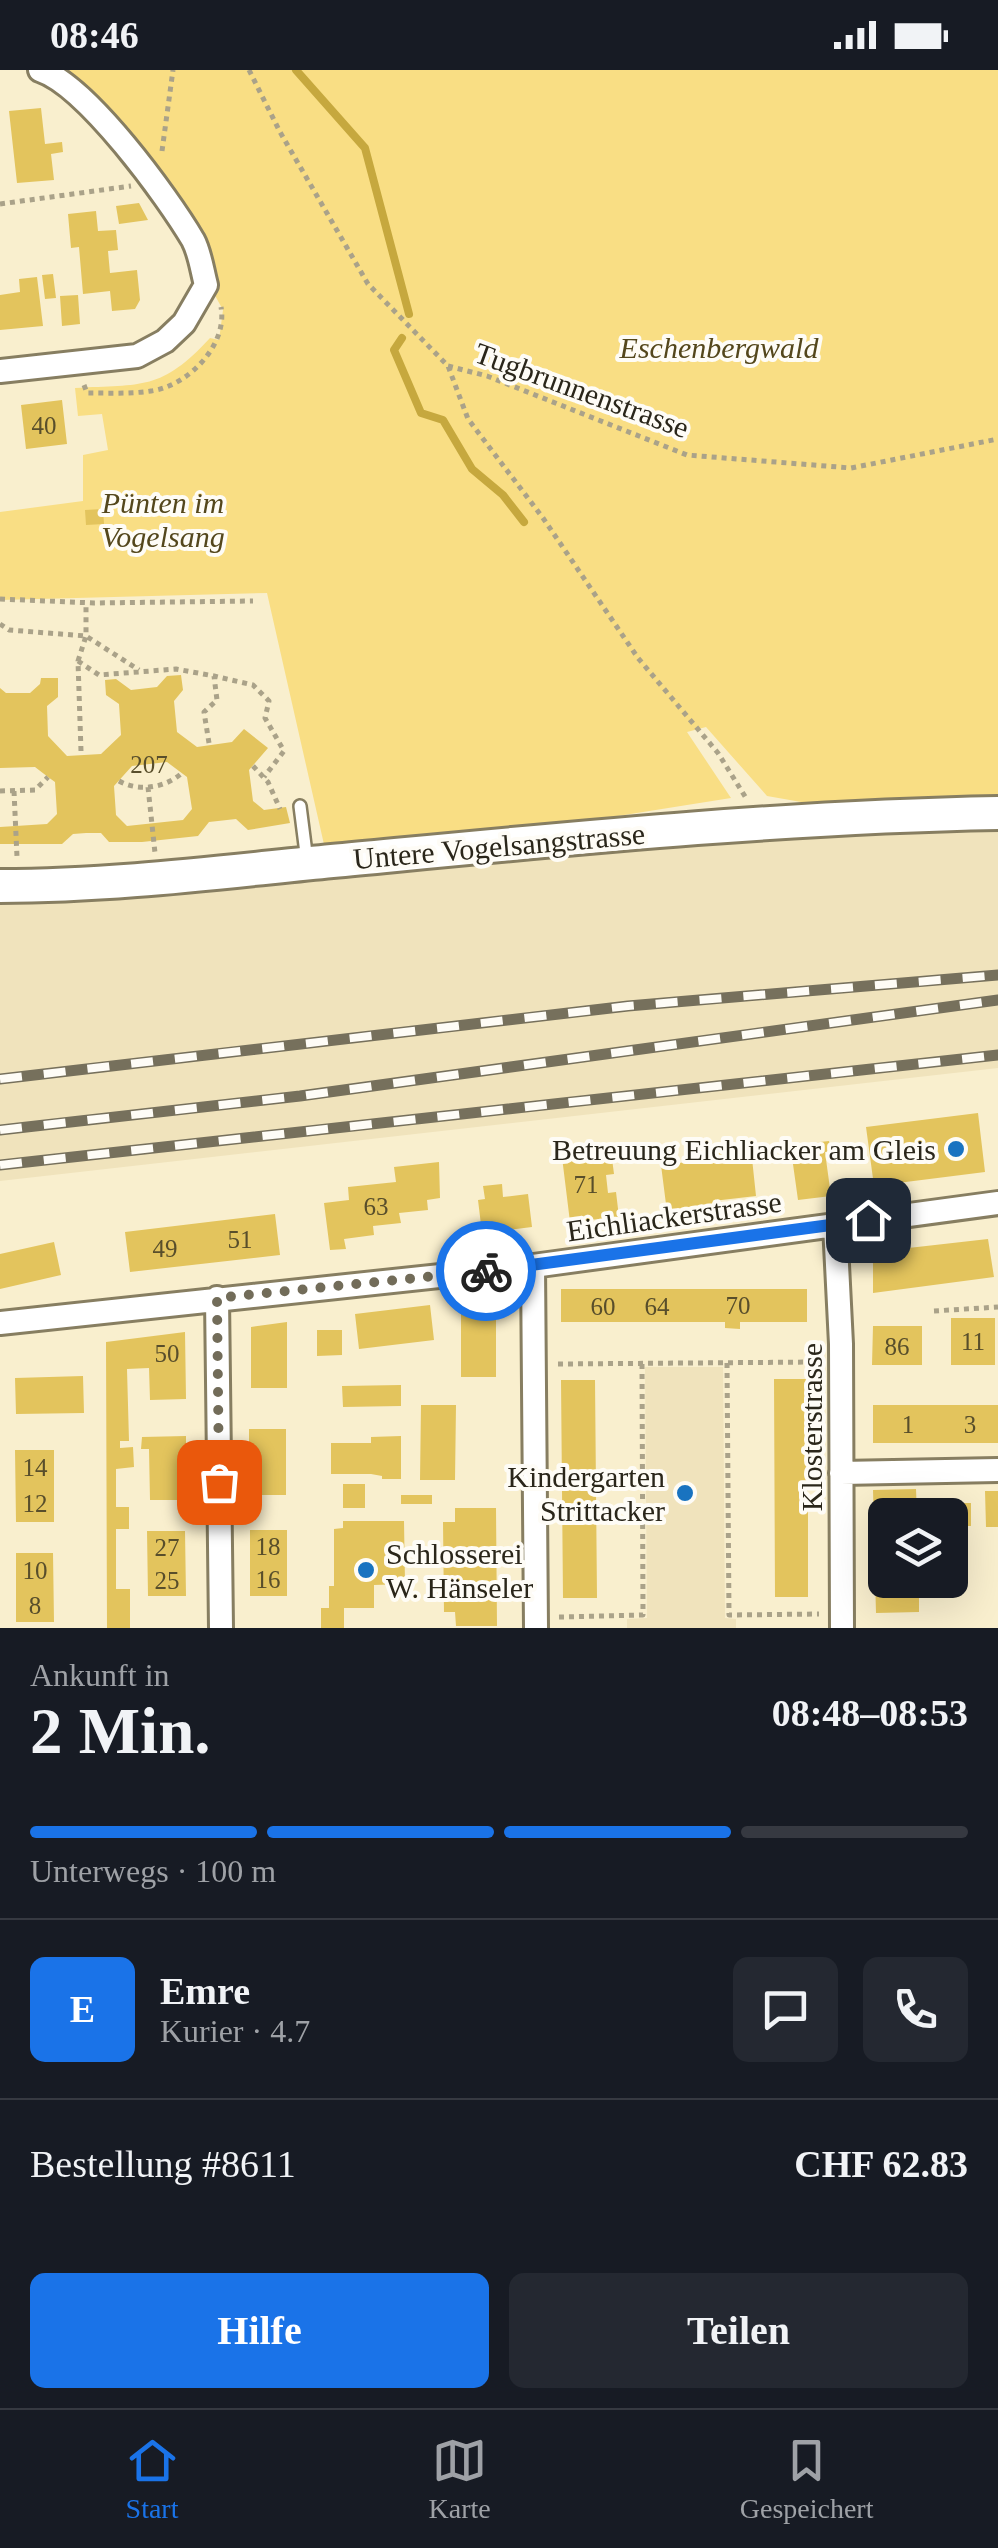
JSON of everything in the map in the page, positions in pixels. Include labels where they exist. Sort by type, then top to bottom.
[{"type":"main road","name":"Untere Vogelsangstrasse","points":[[0,886],[149,881],[875,815],[998,813]]},
{"type":"street","points":[[0,372],[137,356],[165,341],[184,323],[206,284],[195,244],[153,183],[97,114],[51,74],[40,70]]},
{"type":"street","name":"Eichliackerstrasse","points":[[0,1323],[533,1266],[998,1203]]},
{"type":"street","name":"Klosterstrasse","points":[[835,1225],[841,1362],[842,1621]]},
{"type":"street","points":[[533,1266],[536,1623]]},
{"type":"street","points":[[217,1298],[220,1628]]},
{"type":"street","points":[[841,1473],[998,1470]]},
{"type":"lane","points":[[300,806],[307,864]]},
{"type":"path","points":[[0,204],[153,183],[173,70]]},
{"type":"path","name":"Tugbrunnenstrasse","points":[[249,70],[280,132],[368,284],[448,366],[468,418],[543,518],[638,658],[718,753],[749,802],[755,824]]},
{"type":"path","name":"Tugbrunnenstrasse","points":[[448,366],[486,376],[687,455],[851,468],[998,439]]},
{"type":"path","points":[[0,599],[86,603],[253,601]]},
{"type":"path","points":[[81,751],[78,661],[86,636],[86,603]]},
{"type":"path","points":[[0,624],[9,630],[86,636],[141,672]]},
{"type":"path","points":[[78,661],[99,675],[176,669],[253,685],[269,701],[265,718],[284,751],[264,777]]},
{"type":"path","points":[[208,743],[204,712],[217,700],[214,676]]},
{"type":"path","points":[[253,766],[279,802]]},
{"type":"path","points":[[118,781],[131,788],[170,783],[182,774]]},
{"type":"path","points":[[0,791],[35,790],[48,777]]},
{"type":"path","points":[[148,786],[155,856]]},
{"type":"path","points":[[14,791],[17,857]]},
{"type":"path","points":[[934,1311],[998,1308]]},
{"type":"path","points":[[535,1364],[841,1362]]},
{"type":"path","points":[[536,1623],[644,1615],[642,1363]]},
{"type":"path","points":[[727,1363],[729,1615],[842,1621]]},
{"type":"shaded area","points":[[998,813],[998,1068],[0,1181],[0,886]]},
{"type":"shaded area","name":"Kindergarten Strittacker","points":[[645,1367],[723,1367],[725,1618],[736,1619],[736,1628],[627,1628],[627,1619],[647,1618]]},
{"type":"green space","name":"Eschenbergwald","points":[[40,70],[998,70],[998,813],[875,815],[767,796],[706,727],[687,732],[731,798],[328,862],[267,593],[0,600],[0,512],[83,501],[83,455],[108,450],[102,414],[78,416],[75,388],[135,384],[164,376],[210,338],[219,340],[223,310],[153,183]]},
{"type":"building","points":[[41,108],[45,144],[62,142],[63,152],[51,154],[54,180],[17,183],[9,111]]},
{"type":"building","points":[[139,203],[148,220],[119,224],[116,206]]},
{"type":"building","points":[[96,211],[98,231],[116,230],[118,250],[108,251],[110,273],[137,270],[140,300],[135,309],[112,311],[110,291],[83,294],[79,247],[71,248],[68,214]]},
{"type":"building","points":[[53,274],[56,298],[45,299],[42,275]]},
{"type":"building","points":[[37,277],[43,326],[0,330],[0,295],[20,292],[19,279]]},
{"type":"building","points":[[78,295],[80,324],[62,326],[60,296]]},
{"type":"building","points":[[62,400],[67,444],[26,449],[21,405]]},
{"type":"building","points":[[103,509],[104,524],[86,525],[85,510]]},
{"type":"building","points":[[181,675],[183,690],[174,701],[177,732],[197,747],[232,742],[244,729],[268,748],[249,770],[253,801],[264,810],[286,807],[290,823],[248,830],[236,819],[209,822],[198,836],[142,842],[109,842],[101,833],[86,833],[73,834],[62,844],[0,844],[0,827],[47,824],[57,814],[55,782],[35,767],[0,768],[0,688],[6,693],[30,693],[41,678],[58,678],[58,697],[47,706],[48,736],[67,756],[101,754],[121,735],[119,704],[106,695],[105,680],[116,679],[131,690],[157,687],[167,676]],"holes":[[[167,762],[187,777],[192,809],[183,820],[127,826],[116,815],[114,786],[132,766]]]},
{"type":"building","points":[[978,1113],[985,1172],[874,1186],[866,1127]]},
{"type":"building","points":[[829,1141],[831,1152],[825,1152],[831,1196],[798,1200],[792,1157],[812,1154],[811,1143]]},
{"type":"building","points":[[751,1149],[756,1196],[713,1201],[714,1207],[667,1212],[661,1165]]},
{"type":"building","points":[[611,1151],[614,1174],[606,1175],[608,1193],[616,1192],[619,1217],[570,1222],[562,1157]]},
{"type":"building","points":[[439,1162],[440,1198],[427,1200],[428,1210],[399,1213],[401,1223],[373,1226],[374,1235],[344,1239],[346,1249],[330,1250],[324,1203],[349,1200],[348,1187],[396,1182],[394,1167]]},
{"type":"building","points":[[502,1184],[503,1197],[528,1194],[532,1227],[482,1233],[478,1200],[485,1199],[483,1186]]},
{"type":"building","points":[[275,1214],[280,1255],[130,1272],[125,1232]]},
{"type":"building","points":[[988,1239],[994,1277],[873,1293],[873,1252]]},
{"type":"building","points":[[54,1242],[61,1275],[0,1289],[0,1254]]},
{"type":"building","points":[[561,1289],[807,1289],[807,1322],[740,1322],[740,1329],[725,1328],[725,1322],[561,1322]]},
{"type":"building","points":[[461,1301],[496,1301],[496,1377],[461,1377]]},
{"type":"building","points":[[430,1305],[434,1340],[359,1349],[355,1314]]},
{"type":"building","points":[[951,1318],[995,1318],[995,1365],[951,1365]]},
{"type":"building","points":[[287,1322],[287,1388],[251,1388],[251,1327]]},
{"type":"building","points":[[873,1326],[922,1326],[922,1365],[872,1365]]},
{"type":"building","points":[[317,1330],[342,1330],[342,1355],[317,1356]]},
{"type":"building","points":[[185,1332],[186,1399],[150,1400],[149,1368],[127,1369],[129,1441],[120,1441],[120,1448],[133,1447],[134,1467],[116,1469],[116,1507],[129,1507],[129,1529],[116,1529],[116,1589],[130,1589],[130,1628],[107,1628],[106,1342]]},
{"type":"building","points":[[83,1376],[84,1413],[16,1414],[15,1378]]},
{"type":"building","points":[[774,1379],[808,1379],[808,1597],[775,1597]]},
{"type":"building","points":[[561,1380],[595,1380],[597,1598],[563,1598]]},
{"type":"building","points":[[401,1385],[401,1406],[343,1407],[342,1386]]},
{"type":"building","points":[[421,1405],[456,1405],[455,1480],[420,1480]]},
{"type":"building","points":[[873,1405],[998,1405],[998,1443],[873,1443]]},
{"type":"building","points":[[249,1429],[286,1429],[286,1495],[249,1495]]},
{"type":"building","points":[[186,1436],[186,1500],[150,1500],[149,1449],[141,1449],[142,1437]]},
{"type":"building","points":[[401,1436],[401,1479],[331,1474],[331,1443],[371,1443],[371,1437]]},
{"type":"building","points":[[15,1450],[54,1450],[54,1522],[16,1522]]},
{"type":"building","points":[[343,1484],[365,1484],[365,1508],[343,1508]]},
{"type":"building","points":[[916,1489],[916,1498],[873,1498],[873,1490]]},
{"type":"building","points":[[985,1491],[998,1491],[998,1527],[986,1527]]},
{"type":"building","points":[[401,1495],[432,1495],[432,1504],[401,1504]]},
{"type":"building","points":[[968,1503],[971,1503],[968,1526]]},
{"type":"building","points":[[455,1508],[496,1508],[497,1626],[456,1626],[455,1612],[444,1612],[443,1522],[455,1522]]},
{"type":"building","name":"Schlosserei W. Hänseler","points":[[343,1521],[404,1521],[405,1584],[374,1585],[374,1608],[344,1608],[344,1628],[321,1628],[321,1608],[329,1608],[329,1586],[334,1586],[334,1529],[343,1528]]},
{"type":"building","points":[[250,1530],[287,1530],[287,1596],[250,1596]]},
{"type":"building","points":[[147,1531],[185,1531],[186,1596],[148,1596]]},
{"type":"building","points":[[16,1553],[53,1553],[54,1622],[16,1622]]},
{"type":"building","points":[[876,1598],[919,1598],[919,1612],[876,1613]]},
{"type":"waterway","points":[[296,70],[365,148],[409,314]]},
{"type":"waterway","points":[[402,338],[394,350],[421,413],[443,420],[472,469],[503,495],[524,522]]},
{"type":"railway","points":[[0,1079],[628,1006],[998,975]]},
{"type":"railway","points":[[0,1130],[300,1096],[998,1000]]},
{"type":"railway","points":[[0,1165],[998,1055]]},
{"type":"way so far","points":[[219,1482],[217,1298],[486,1271]]},
{"type":"place","name":"Betreuung Eichliacker am Gleis","points":[[956,1149]]},
{"type":"place","name":"Kindergarten Strittacker","points":[[685,1493]]},
{"type":"place","name":"Schlosserei W. Hänseler","points":[[366,1570]]},
{"type":"route","points":[[486,1271],[868,1220]]},
{"type":"park label","name":"Pünten im Vogelsang","points":[[163,519]]}]
